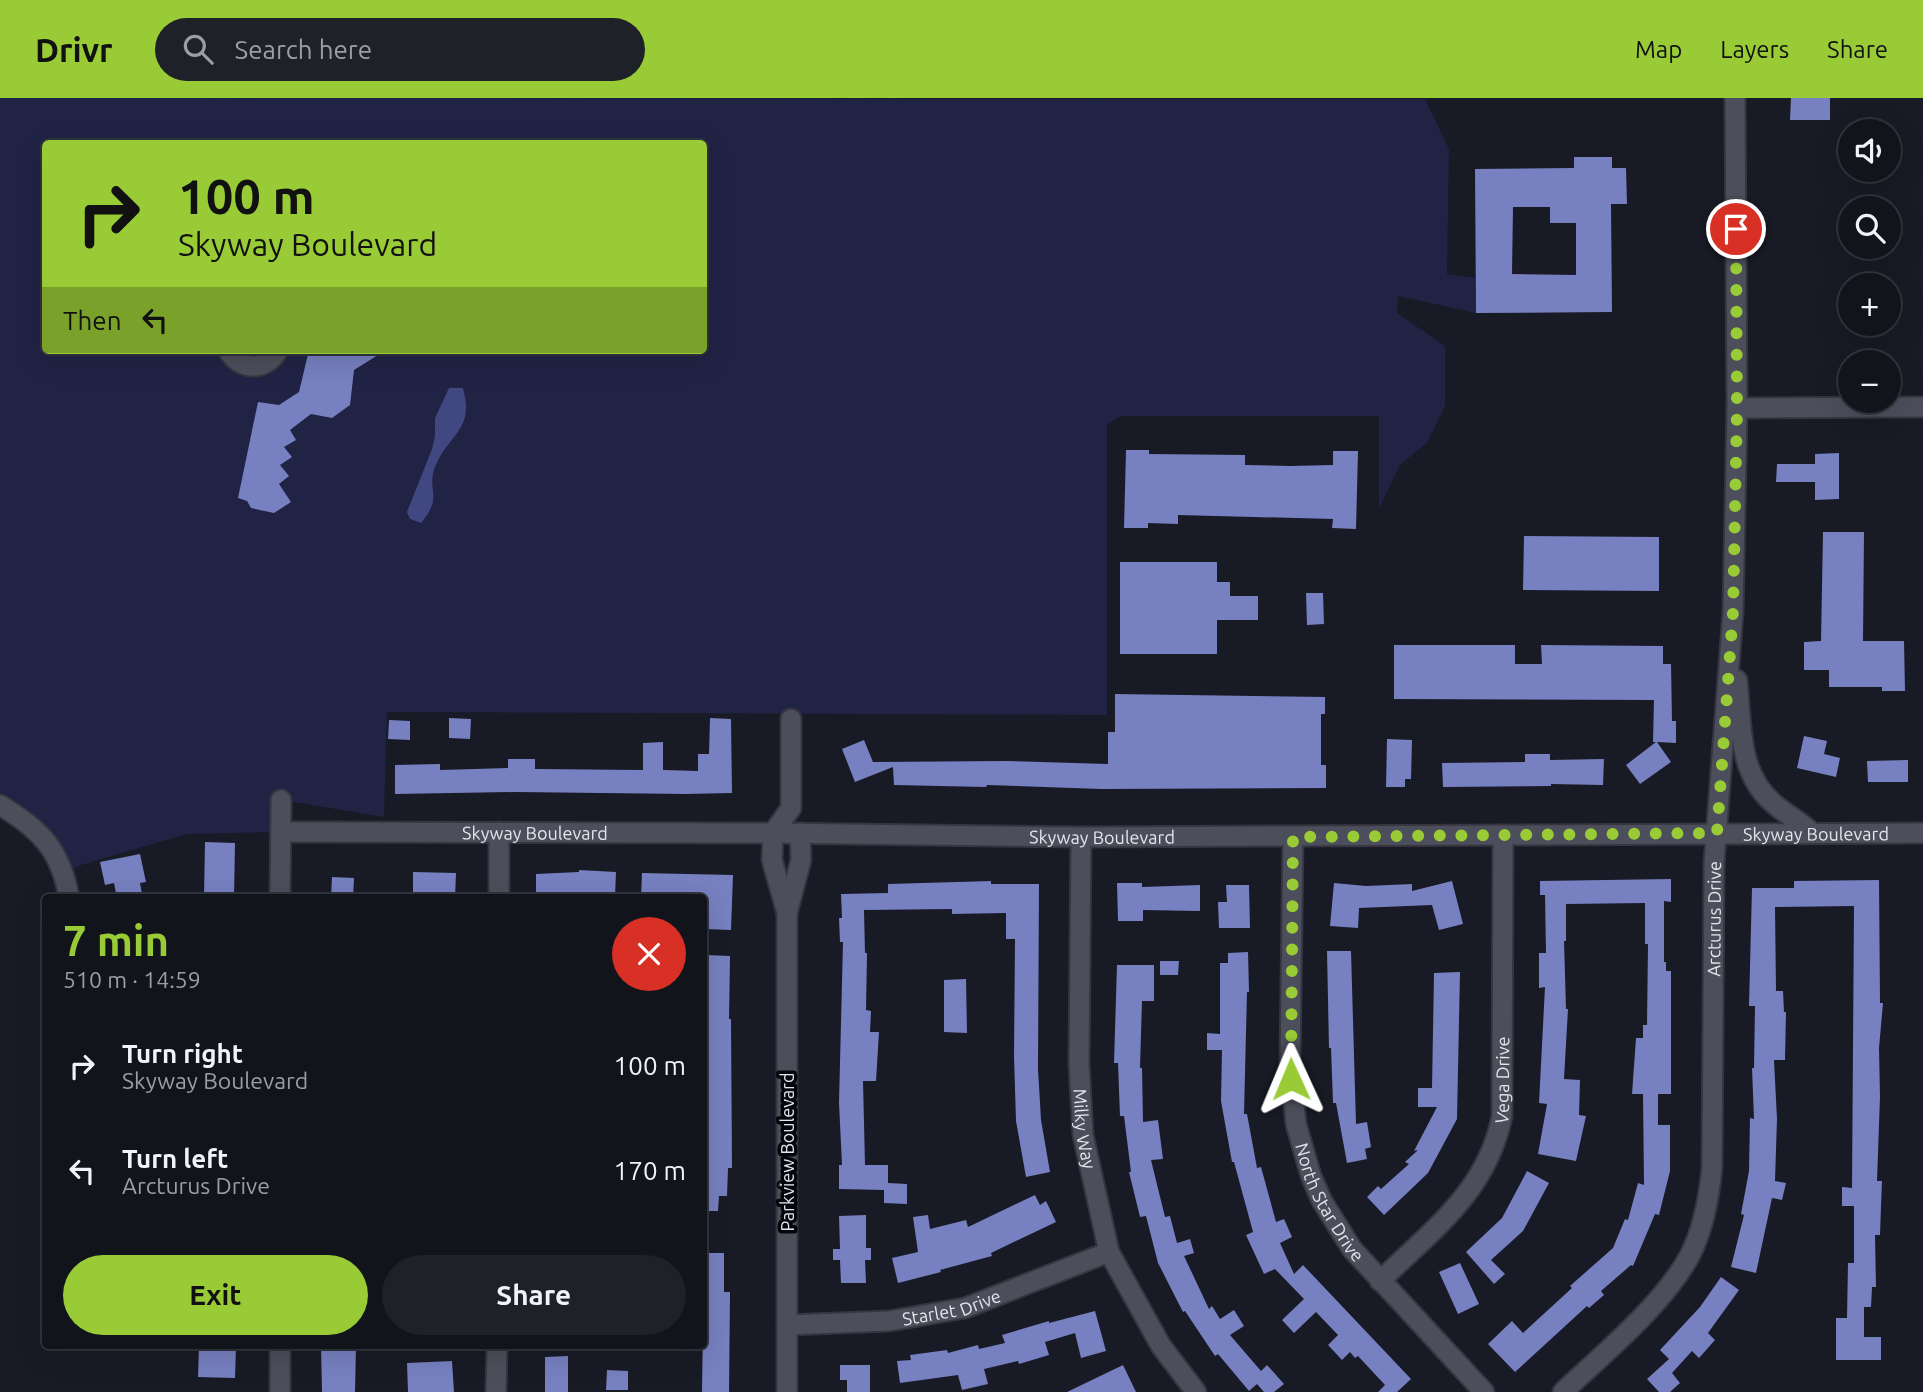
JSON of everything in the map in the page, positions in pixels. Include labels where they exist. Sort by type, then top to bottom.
[{"type":"street","name":"Arcturus Drive","points":[[1563,1392],[1644,1314],[1678,1275],[1691,1254],[1709,1196],[1712,1168],[1714,863],[1732,630],[1737,408],[1735,98]]},
{"type":"street","points":[[231,354],[236,362],[257,367],[267,363],[275,354]]},
{"type":"street","points":[[1737,408],[1923,407]]},
{"type":"street","points":[[1732,630],[1743,746],[1748,767],[1765,796],[1812,833]]},
{"type":"street","points":[[773,833],[791,807],[791,719]]},
{"type":"street","points":[[280,894],[282,800]]},
{"type":"street","points":[[0,804],[40,832],[55,852],[64,873],[68,894]]},
{"type":"street","name":"Skyway Boulevard","points":[[281,832],[800,833],[1081,837],[1923,833]]},
{"type":"street","points":[[499,832],[499,894]]},
{"type":"street","name":"Parkview Boulevard","points":[[773,833],[772,860],[787,913]]},
{"type":"street","name":"Parkview Boulevard","points":[[787,1392],[787,913],[801,860],[800,833]]},
{"type":"street","name":"Vega Drive","points":[[1380,1281],[1472,1188],[1497,1142],[1502,1116],[1503,835]]},
{"type":"street","name":"Milky Way","points":[[1081,837],[1079,1064],[1083,1135],[1108,1252],[1161,1346],[1196,1392]]},
{"type":"street","name":"North Star Drive","points":[[1293,837],[1290,1064],[1296,1124],[1311,1176],[1322,1201],[1352,1250],[1484,1392]]},
{"type":"street","name":"Starlet Drive","points":[[787,1325],[890,1321],[965,1308],[1108,1252]]},
{"type":"street","points":[[280,1349],[280,1392]]},
{"type":"street","points":[[496,1392],[497,1349]]},
{"type":"shaded area","points":[[0,98],[1425,99],[1449,149],[1447,274],[1475,278],[1476,313],[1398,296],[1397,313],[1445,346],[1445,406],[1427,443],[1400,465],[1379,508],[1379,416],[1121,416],[1107,424],[1107,715],[387,712],[384,817],[282,800],[281,832],[187,834],[81,865],[64,873],[0,805]]},
{"type":"shaded area","points":[[449,388],[463,388],[466,414],[435,467],[432,506],[421,523],[410,519],[407,512],[432,449],[435,418]]},
{"type":"building","points":[[1791,98],[1830,98],[1830,120],[1790,120]]},
{"type":"building","points":[[1574,157],[1612,157],[1612,168],[1626,168],[1627,204],[1611,204],[1612,312],[1476,313],[1475,169],[1574,168]],"holes":[[[1513,207],[1550,207],[1550,223],[1576,223],[1576,275],[1512,274]]]},
{"type":"building","points":[[308,354],[380,354],[354,370],[350,405],[332,418],[311,414],[290,430],[296,440],[284,447],[292,457],[280,465],[289,476],[279,484],[291,502],[274,513],[251,508],[247,501],[238,498],[258,402],[279,405],[299,392]]},
{"type":"building","points":[[1126,450],[1149,450],[1149,454],[1245,455],[1245,465],[1290,466],[1333,465],[1333,451],[1358,451],[1356,529],[1332,528],[1333,519],[1178,515],[1178,524],[1148,523],[1148,528],[1124,528]]},
{"type":"building","points":[[1839,453],[1839,499],[1815,500],[1815,482],[1776,482],[1777,464],[1815,464],[1815,454]]},
{"type":"building","points":[[1823,532],[1864,532],[1863,641],[1904,641],[1905,691],[1882,691],[1882,687],[1829,687],[1829,670],[1804,670],[1804,642],[1821,641]]},
{"type":"building","points":[[1524,536],[1659,537],[1659,591],[1523,590]]},
{"type":"building","points":[[1120,562],[1217,562],[1217,582],[1230,582],[1230,596],[1258,596],[1258,620],[1217,620],[1217,654],[1120,654]]},
{"type":"building","points":[[1306,593],[1323,593],[1324,624],[1307,625]]},
{"type":"building","points":[[1394,645],[1515,645],[1515,664],[1542,664],[1541,645],[1663,646],[1663,664],[1671,664],[1672,721],[1676,721],[1676,743],[1657,742],[1671,762],[1640,784],[1626,765],[1656,742],[1653,742],[1654,700],[1394,699]]},
{"type":"building","points":[[1115,694],[1325,697],[1325,714],[1321,714],[1321,765],[1326,765],[1326,788],[1102,789],[894,785],[893,767],[855,782],[842,749],[864,740],[873,762],[1006,761],[1108,764],[1108,732],[1115,732]]},
{"type":"building","points":[[449,718],[471,719],[470,739],[449,738]]},
{"type":"building","points":[[710,718],[731,719],[732,793],[395,794],[395,765],[440,764],[440,770],[508,768],[508,759],[535,759],[535,769],[643,770],[643,743],[663,742],[663,770],[698,771],[698,754],[709,754]]},
{"type":"building","points":[[389,720],[410,721],[410,740],[388,739]]},
{"type":"building","points":[[1804,736],[1827,741],[1824,754],[1840,758],[1836,777],[1797,768]]},
{"type":"building","points":[[1387,739],[1412,740],[1411,779],[1405,779],[1405,787],[1386,787]]},
{"type":"building","points":[[1525,754],[1550,754],[1550,760],[1604,759],[1603,785],[1443,787],[1442,763],[1525,762]]},
{"type":"building","points":[[1908,760],[1908,782],[1868,782],[1867,761]]},
{"type":"building","points":[[205,842],[235,843],[234,894],[204,894]]},
{"type":"building","points":[[140,854],[146,882],[140,883],[142,894],[116,894],[114,883],[105,885],[100,862]]},
{"type":"building","points":[[413,872],[456,873],[455,894],[413,894]]},
{"type":"building","points":[[616,872],[615,894],[536,894],[536,874]]},
{"type":"building","points":[[642,873],[733,875],[731,930],[707,929],[707,894],[641,894]]},
{"type":"building","points":[[332,877],[354,878],[353,894],[331,894]]},
{"type":"building","points":[[1671,879],[1671,902],[1664,901],[1664,962],[1666,971],[1671,971],[1671,1094],[1658,1094],[1658,1125],[1670,1125],[1670,1171],[1659,1215],[1655,1214],[1633,1266],[1601,1291],[1604,1295],[1589,1308],[1587,1306],[1515,1372],[1488,1344],[1512,1321],[1523,1333],[1613,1248],[1625,1219],[1628,1220],[1638,1183],[1644,1185],[1643,1094],[1632,1094],[1636,1038],[1643,1038],[1643,1025],[1647,1025],[1648,944],[1645,944],[1645,903],[1566,904],[1564,941],[1568,1009],[1564,1079],[1580,1080],[1579,1115],[1586,1116],[1576,1161],[1538,1154],[1547,1104],[1539,1103],[1545,987],[1539,988],[1539,953],[1546,953],[1545,895],[1540,895],[1540,881]]},
{"type":"building","points":[[1879,880],[1880,1003],[1883,1003],[1879,1048],[1877,1181],[1882,1181],[1880,1235],[1875,1235],[1876,1287],[1872,1287],[1871,1307],[1864,1307],[1864,1337],[1881,1337],[1881,1360],[1836,1360],[1836,1318],[1847,1318],[1848,1263],[1854,1263],[1854,1206],[1842,1206],[1842,1187],[1852,1188],[1854,906],[1775,907],[1776,991],[1783,991],[1786,1012],[1785,1060],[1774,1060],[1777,1119],[1775,1181],[1786,1183],[1782,1200],[1772,1198],[1756,1273],[1731,1267],[1744,1215],[1741,1214],[1749,1171],[1750,1118],[1754,1119],[1752,1068],[1755,1006],[1749,1006],[1752,888],[1794,888],[1794,881]]},
{"type":"building","points":[[991,881],[991,884],[1039,884],[1038,1069],[1041,1120],[1050,1172],[1026,1177],[1016,1121],[1015,939],[1006,939],[1006,913],[952,914],[952,909],[864,910],[867,953],[866,1010],[871,1011],[870,1032],[879,1032],[876,1081],[863,1081],[865,1165],[888,1165],[888,1183],[907,1184],[907,1204],[884,1203],[884,1190],[839,1189],[839,1165],[842,1165],[839,1103],[843,942],[840,942],[839,918],[842,918],[841,894],[888,893],[888,884]]},
{"type":"building","points":[[1452,881],[1463,924],[1439,930],[1432,905],[1359,908],[1358,928],[1330,926],[1334,883],[1366,886],[1412,884],[1412,891]]},
{"type":"building","points":[[1117,883],[1142,883],[1142,887],[1200,885],[1200,911],[1143,910],[1143,921],[1118,921]]},
{"type":"building","points":[[1226,885],[1249,885],[1250,928],[1219,928],[1218,902],[1227,902]]},
{"type":"building","points":[[1327,951],[1351,951],[1356,1124],[1367,1122],[1371,1147],[1365,1149],[1367,1159],[1347,1163],[1336,1103],[1333,1103]]},
{"type":"building","points":[[1248,952],[1244,1114],[1247,1114],[1257,1168],[1261,1167],[1276,1222],[1284,1219],[1292,1237],[1280,1243],[1294,1274],[1303,1265],[1411,1379],[1397,1392],[1378,1392],[1385,1385],[1358,1356],[1355,1358],[1350,1352],[1342,1360],[1328,1345],[1338,1335],[1316,1312],[1294,1333],[1282,1320],[1304,1299],[1275,1269],[1264,1274],[1246,1235],[1253,1232],[1232,1162],[1221,1101],[1222,1050],[1207,1050],[1207,1033],[1220,1034],[1220,963],[1228,963],[1228,953]]},
{"type":"building","points":[[707,955],[730,956],[732,1168],[728,1168],[727,1196],[719,1196],[718,1211],[707,1211]]},
{"type":"building","points":[[1160,961],[1179,961],[1178,975],[1160,975]]},
{"type":"building","points":[[1117,965],[1154,965],[1154,1001],[1142,1001],[1140,1068],[1143,1122],[1158,1120],[1163,1159],[1151,1160],[1165,1217],[1170,1216],[1177,1243],[1190,1239],[1194,1253],[1184,1256],[1209,1309],[1212,1306],[1220,1319],[1234,1310],[1244,1326],[1230,1335],[1261,1371],[1267,1365],[1284,1384],[1274,1392],[1264,1392],[1257,1384],[1249,1391],[1218,1354],[1215,1356],[1185,1311],[1183,1312],[1158,1263],[1146,1216],[1140,1217],[1129,1172],[1124,1116],[1120,1116],[1118,1063],[1114,1063]]},
{"type":"building","points":[[1460,972],[1457,1119],[1428,1173],[1384,1215],[1367,1197],[1378,1186],[1381,1189],[1409,1164],[1405,1162],[1418,1150],[1414,1151],[1437,1107],[1418,1107],[1418,1088],[1432,1088],[1434,973]]},
{"type":"building","points":[[966,979],[967,1033],[944,1032],[944,980]]},
{"type":"building","points":[[1527,1171],[1549,1183],[1523,1231],[1491,1260],[1505,1274],[1494,1284],[1466,1252],[1502,1218]]},
{"type":"building","points":[[1035,1195],[1040,1205],[1046,1201],[1056,1222],[991,1253],[992,1256],[898,1283],[892,1258],[918,1252],[913,1217],[928,1215],[930,1229],[966,1220],[968,1227]]},
{"type":"building","points":[[866,1215],[866,1248],[871,1248],[871,1260],[865,1260],[866,1283],[841,1283],[840,1260],[833,1260],[833,1249],[840,1249],[839,1216]]},
{"type":"building","points":[[707,1253],[724,1253],[724,1292],[730,1292],[729,1392],[702,1392],[703,1349],[707,1349]]},
{"type":"building","points":[[1460,1263],[1479,1304],[1458,1314],[1439,1272]]},
{"type":"building","points":[[1721,1277],[1739,1290],[1708,1333],[1715,1340],[1699,1358],[1692,1351],[1672,1373],[1680,1383],[1670,1392],[1659,1392],[1647,1379],[1669,1359],[1660,1350],[1700,1307]]},
{"type":"building","points":[[1095,1311],[1106,1351],[1081,1358],[1075,1333],[1045,1342],[1049,1355],[1019,1364],[1018,1361],[984,1369],[988,1384],[962,1390],[958,1375],[900,1383],[897,1361],[911,1360],[910,1355],[947,1350],[948,1353],[978,1345],[979,1349],[1005,1343],[1002,1335]]},
{"type":"building","points":[[199,1349],[236,1349],[235,1378],[198,1377]]},
{"type":"building","points":[[321,1349],[356,1349],[355,1392],[322,1392]]},
{"type":"building","points":[[568,1356],[568,1392],[545,1392],[545,1357]]},
{"type":"building","points":[[452,1361],[454,1392],[408,1392],[407,1363]]},
{"type":"building","points":[[840,1365],[870,1365],[870,1392],[847,1392],[847,1380],[840,1380]]},
{"type":"building","points":[[1123,1365],[1136,1392],[1067,1392]]},
{"type":"building","points":[[607,1370],[628,1371],[628,1390],[606,1390]]},
{"type":"route","points":[[1291,1079],[1293,837],[1717,833],[1733,612],[1737,408],[1736,229]]}]
